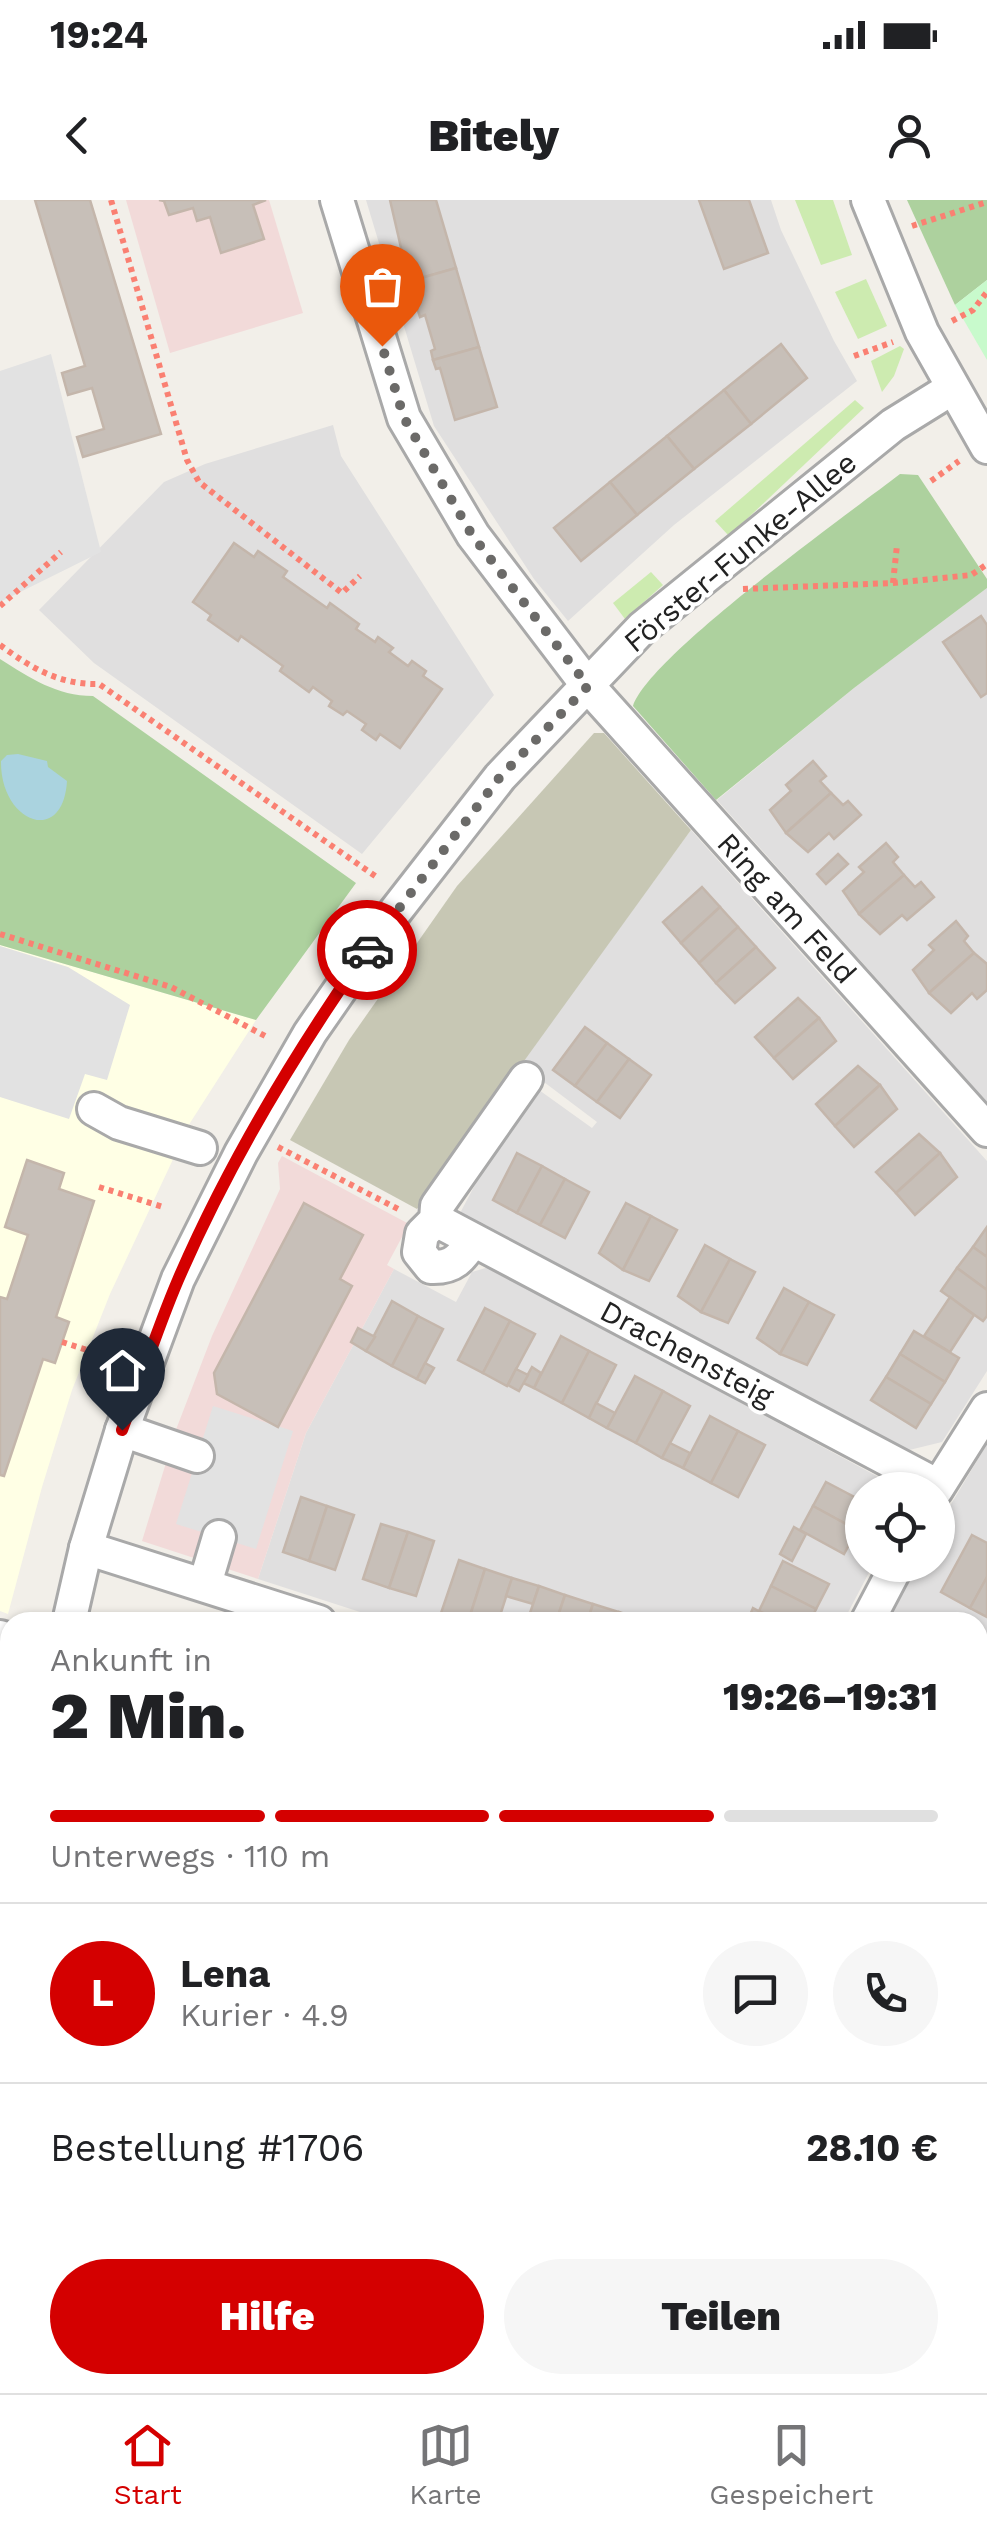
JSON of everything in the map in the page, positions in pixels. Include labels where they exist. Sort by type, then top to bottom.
[{"type":"street","name":"Ring am Feld","points":[[338,200],[404,418],[472,535],[588,686],[987,1130]]},
{"type":"street","points":[[868,200],[888,257],[952,389],[974,454]]},
{"type":"street","name":"Förster-Funke-Allee","points":[[71,1612],[86,1548],[122,1430],[178,1279],[242,1153],[310,1033],[387,922],[500,777],[642,628],[893,425],[952,389]]},
{"type":"street","points":[[426,1219],[526,1079]]},
{"type":"street","points":[[94,1110],[200,1148]]},
{"type":"street","name":"Drachensteig","points":[[426,1219],[473,1240],[907,1472]]},
{"type":"street","points":[[947,1472],[987,1410]]},
{"type":"street","points":[[122,1430],[197,1456]]},
{"type":"street","points":[[205,1584],[219,1537]]},
{"type":"street","points":[[86,1548],[289,1612]]},
{"type":"street","points":[[872,1612],[888,1582]]},
{"type":"path","points":[[111,200],[187,460],[198,482],[342,594],[360,576]]},
{"type":"path","points":[[906,229],[987,202]]},
{"type":"path","points":[[952,321],[973,310],[987,292]]},
{"type":"path","points":[[854,356],[904,338]]},
{"type":"path","points":[[930,481],[974,454]]},
{"type":"path","points":[[893,583],[898,545]]},
{"type":"path","points":[[0,606],[61,552]]},
{"type":"path","points":[[743,588],[971,576],[986,565]]},
{"type":"path","points":[[0,645],[48,676],[75,684],[99,684],[378,878]]},
{"type":"path","points":[[0,934],[172,987],[269,1038]]},
{"type":"path","points":[[274,1145],[426,1219]]},
{"type":"path","points":[[99,1187],[164,1207]]},
{"type":"path","points":[[62,1342],[100,1354]]},
{"type":"shaded area","points":[[126,200],[269,200],[303,313],[170,353]]},
{"type":"shaded area","points":[[366,200],[771,200],[781,230],[857,381],[674,525],[568,621],[534,579],[434,426]]},
{"type":"shaded area","points":[[51,354],[101,552],[0,602],[0,371]]},
{"type":"shaded area","points":[[333,425],[341,456],[494,695],[362,854],[94,663],[39,610],[164,482],[205,464]]},
{"type":"shaded area","points":[[987,588],[987,1102],[717,800],[854,688]]},
{"type":"shaded area","points":[[594,733],[604,733],[691,830],[417,1209],[290,1140],[349,1040],[457,886]]},
{"type":"shaded area","points":[[691,830],[987,1161],[987,1371],[942,1442],[901,1452],[459,1215],[485,1166],[539,1090],[592,1128],[597,1122],[520,1064]]},
{"type":"shaded area","points":[[0,945],[256,1020],[190,1123],[110,1294],[72,1390],[9,1612],[0,1611]]},
{"type":"shaded area","points":[[0,946],[68,967],[130,1005],[107,1080],[85,1074],[69,1119],[0,1097]]},
{"type":"shaded area","points":[[282,1156],[409,1224],[387,1265],[394,1269],[306,1433],[258,1579],[142,1541],[177,1427],[212,1336],[280,1189],[278,1163]]},
{"type":"shaded area","points":[[489,1267],[869,1472],[845,1472],[845,1582],[864,1582],[848,1612],[360,1612],[258,1579],[306,1433],[394,1269],[456,1302],[472,1272]]},
{"type":"shaded area","points":[[213,1406],[293,1431],[256,1549],[176,1524]]},
{"type":"shaded area","points":[[987,1444],[987,1612],[891,1612],[908,1582],[955,1582],[955,1498]]},
{"type":"green space","points":[[795,200],[833,200],[852,255],[821,265]]},
{"type":"green space","points":[[907,200],[987,200],[987,280],[955,305]]},
{"type":"green space","points":[[866,279],[887,326],[858,339],[835,292]]},
{"type":"green space","points":[[987,280],[987,360],[955,305]]},
{"type":"green space","points":[[900,346],[904,349],[894,376],[882,392],[871,361]]},
{"type":"green space","points":[[855,400],[864,408],[729,536],[715,521]]},
{"type":"green space","points":[[900,474],[918,475],[987,579],[987,588],[854,688],[716,800],[633,706],[647,683],[711,621]]},
{"type":"green space","points":[[651,572],[663,585],[625,619],[613,603]]},
{"type":"green space","points":[[0,659],[56,689],[93,696],[356,883],[256,1020],[0,945]]},
{"type":"water","points":[[7,755],[47,761],[48,767],[67,781],[63,802],[55,814],[44,820],[20,812],[3,782],[1,761]]},
{"type":"building","points":[[35,200],[90,200],[161,434],[83,457],[77,437],[104,429],[92,388],[68,395],[62,373],[85,366]]},
{"type":"building","points":[[159,200],[266,200],[253,205],[264,239],[221,253],[210,217],[197,221],[193,208],[169,215],[164,201]]},
{"type":"building","points":[[390,200],[436,200],[456,268],[414,280],[409,264],[405,265]]},
{"type":"building","points":[[699,200],[749,200],[768,253],[724,269]]},
{"type":"building","points":[[456,268],[479,347],[433,360],[431,351],[435,349],[425,315],[420,317],[414,298],[419,296],[414,280]]},
{"type":"building","points":[[781,344],[807,378],[751,424],[724,390]]},
{"type":"building","points":[[479,347],[497,407],[455,420],[440,368],[436,369],[433,360]]},
{"type":"building","points":[[724,390],[751,424],[694,469],[667,436]]},
{"type":"building","points":[[667,436],[694,469],[637,515],[610,482]]},
{"type":"building","points":[[610,482],[637,515],[581,561],[554,528]]},
{"type":"building","points":[[234,543],[254,557],[258,551],[287,571],[283,577],[327,608],[330,603],[359,624],[356,629],[375,642],[378,637],[393,648],[389,652],[408,666],[412,661],[426,671],[423,676],[442,689],[400,748],[380,734],[376,740],[362,730],[366,724],[347,711],[343,715],[329,706],[332,701],[313,687],[309,692],[280,671],[283,666],[241,636],[238,641],[208,620],[211,615],[193,602]]},
{"type":"building","points":[[981,616],[987,625],[987,693],[981,697],[943,642]]},
{"type":"building","points":[[813,761],[826,776],[820,781],[831,793],[786,833],[770,810],[791,791],[786,785]]},
{"type":"building","points":[[831,793],[843,805],[848,801],[861,815],[834,839],[829,833],[808,852],[786,833]]},
{"type":"building","points":[[886,843],[898,857],[893,862],[904,875],[859,914],[843,891],[864,872],[859,867]]},
{"type":"building","points":[[838,854],[848,864],[826,884],[817,874]]},
{"type":"building","points":[[904,875],[915,887],[921,882],[934,897],[907,920],[902,915],[880,934],[859,914]]},
{"type":"building","points":[[702,887],[720,907],[681,943],[663,922]]},
{"type":"building","points":[[720,907],[738,927],[699,963],[681,943]]},
{"type":"building","points":[[956,921],[968,936],[964,941],[974,953],[929,993],[913,970],[934,950],[929,945]]},
{"type":"building","points":[[738,927],[756,947],[716,983],[699,963]]},
{"type":"building","points":[[756,947],[775,968],[735,1003],[716,983]]},
{"type":"building","points":[[974,953],[987,964],[987,990],[977,999],[972,993],[951,1013],[929,993]]},
{"type":"building","points":[[798,998],[819,1018],[774,1058],[755,1037]]},
{"type":"building","points":[[819,1018],[836,1041],[793,1079],[774,1058]]},
{"type":"building","points":[[585,1027],[607,1043],[575,1086],[553,1070]]},
{"type":"building","points":[[607,1043],[629,1059],[597,1102],[575,1086]]},
{"type":"building","points":[[629,1059],[651,1075],[620,1118],[597,1102]]},
{"type":"building","points":[[858,1066],[880,1085],[835,1126],[816,1104]]},
{"type":"building","points":[[880,1085],[897,1109],[854,1147],[835,1126]]},
{"type":"building","points":[[919,1134],[940,1153],[896,1193],[876,1172]]},
{"type":"building","points":[[517,1153],[542,1166],[517,1213],[493,1200]]},
{"type":"building","points":[[940,1153],[957,1177],[915,1215],[896,1193]]},
{"type":"building","points":[[27,1160],[64,1173],[59,1189],[94,1201],[56,1317],[69,1322],[55,1363],[43,1359],[4,1476],[0,1475],[0,1297],[7,1299],[28,1235],[5,1227]]},
{"type":"building","points":[[542,1166],[565,1179],[540,1225],[517,1213]]},
{"type":"building","points":[[565,1179],[589,1192],[565,1238],[540,1225]]},
{"type":"building","points":[[304,1203],[363,1235],[340,1279],[352,1286],[278,1427],[217,1394],[214,1373]]},
{"type":"building","points":[[626,1203],[651,1216],[623,1270],[599,1253]]},
{"type":"building","points":[[651,1216],[677,1230],[649,1281],[623,1270]]},
{"type":"building","points":[[987,1227],[987,1257],[973,1247]]},
{"type":"building","points":[[705,1245],[730,1259],[701,1312],[678,1296]]},
{"type":"building","points":[[973,1247],[987,1257],[987,1290],[957,1268]]},
{"type":"building","points":[[730,1259],[755,1272],[728,1323],[701,1312]]},
{"type":"building","points":[[957,1268],[987,1290],[987,1316],[983,1321],[941,1291]]},
{"type":"building","points":[[784,1288],[809,1302],[780,1354],[757,1338]]},
{"type":"building","points":[[950,1297],[974,1315],[950,1352],[924,1336]]},
{"type":"building","points":[[392,1301],[418,1316],[392,1366],[366,1351]]},
{"type":"building","points":[[809,1302],[834,1315],[807,1365],[780,1354]]},
{"type":"building","points":[[485,1308],[510,1321],[483,1373],[458,1360]]},
{"type":"building","points":[[418,1316],[443,1329],[417,1379],[392,1366]]},
{"type":"building","points":[[510,1321],[535,1334],[507,1386],[483,1373]]},
{"type":"building","points":[[358,1328],[375,1337],[366,1351],[351,1342]]},
{"type":"building","points":[[914,1331],[959,1358],[945,1382],[900,1354]]},
{"type":"building","points":[[561,1336],[589,1351],[562,1403],[534,1388]]},
{"type":"building","points":[[589,1351],[616,1365],[589,1418],[562,1403]]},
{"type":"building","points":[[900,1354],[945,1382],[931,1404],[886,1377]]},
{"type":"building","points":[[425,1363],[434,1368],[425,1383],[417,1379]]},
{"type":"building","points":[[532,1367],[541,1373],[534,1388],[523,1383]]},
{"type":"building","points":[[516,1369],[528,1375],[519,1391],[508,1385]]},
{"type":"building","points":[[635,1376],[663,1391],[636,1443],[607,1428]]},
{"type":"building","points":[[886,1377],[931,1404],[916,1428],[871,1400]]},
{"type":"building","points":[[663,1391],[690,1406],[662,1458],[636,1443]]},
{"type":"building","points":[[596,1403],[615,1413],[607,1428],[589,1418]]},
{"type":"building","points":[[710,1416],[738,1431],[711,1483],[683,1468]]},
{"type":"building","points":[[738,1431],[765,1445],[738,1497],[711,1483]]},
{"type":"building","points":[[670,1443],[690,1453],[683,1468],[662,1458]]},
{"type":"building","points":[[826,1482],[845,1492],[845,1523],[813,1506]]},
{"type":"building","points":[[301,1497],[327,1506],[309,1561],[283,1552]]},
{"type":"building","points":[[327,1506],[354,1515],[335,1570],[309,1561]]},
{"type":"building","points":[[813,1506],[845,1523],[845,1552],[844,1554],[800,1530]]},
{"type":"building","points":[[381,1524],[408,1532],[389,1588],[363,1579]]},
{"type":"building","points":[[794,1527],[806,1534],[792,1561],[780,1554]]},
{"type":"building","points":[[408,1532],[434,1541],[416,1596],[389,1588]]},
{"type":"building","points":[[972,1535],[987,1543],[987,1577],[970,1608],[941,1592],[946,1582],[955,1582],[955,1566]]},
{"type":"building","points":[[459,1560],[485,1569],[471,1612],[441,1612]]},
{"type":"building","points":[[783,1561],[829,1584],[816,1609],[771,1586]]},
{"type":"building","points":[[485,1569],[512,1578],[501,1612],[471,1612]]},
{"type":"building","points":[[987,1577],[987,1612],[970,1608]]},
{"type":"building","points":[[512,1578],[539,1586],[533,1604],[506,1596]]},
{"type":"building","points":[[539,1586],[565,1595],[559,1612],[530,1612]]},
{"type":"building","points":[[771,1586],[816,1609],[815,1612],[759,1611]]},
{"type":"building","points":[[565,1595],[593,1604],[590,1612],[559,1612]]},
{"type":"building","points":[[593,1604],[619,1612],[590,1612]]},
{"type":"way so far","points":[[367,950],[500,777],[588,686],[472,535],[404,418],[382,346]]},
{"type":"route","points":[[122,1430],[178,1279],[242,1153],[310,1033],[367,950]]}]
